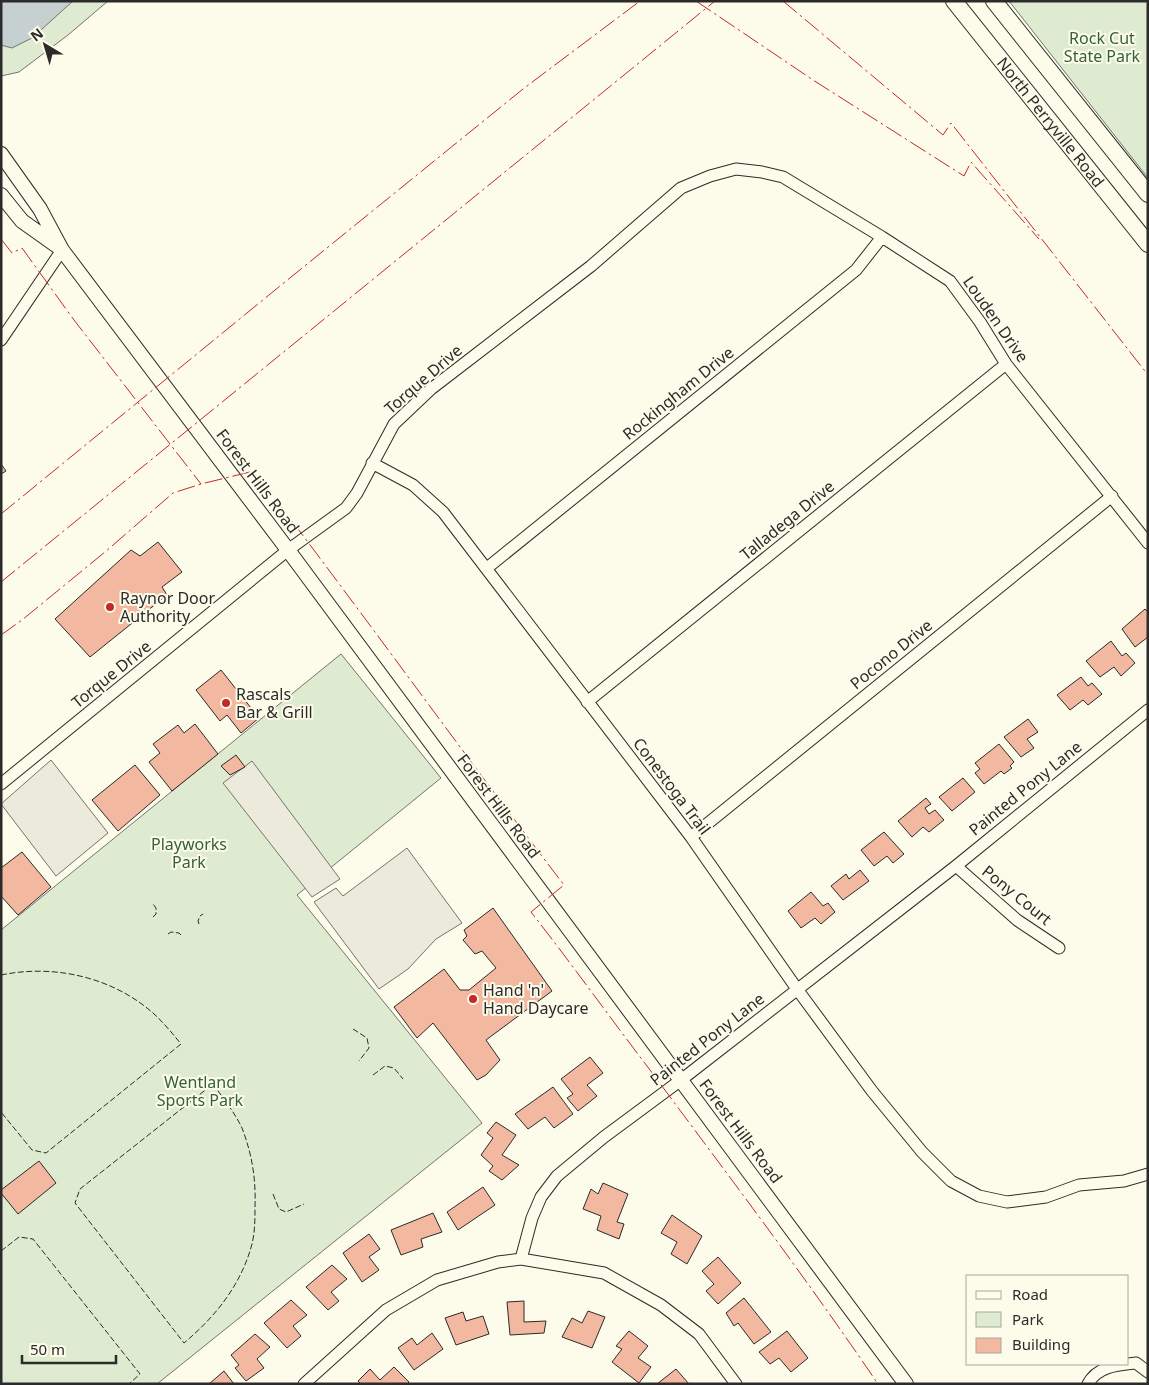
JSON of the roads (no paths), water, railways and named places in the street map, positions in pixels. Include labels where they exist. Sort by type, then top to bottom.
[{"type":"main road","name":"North Perryville Road","points":[[954,1],[1148,244]]},
{"type":"main road","name":"North Perryville Road","points":[[994,1],[1148,194]]},
{"type":"street","name":"Forest Hills Road","points":[[1,154],[40,208],[62,250],[288,550],[906,1384]]},
{"type":"street","name":"Louden Drive","points":[[736,169],[762,172],[783,178],[882,237],[950,282],[980,322],[1006,364],[1148,543]]},
{"type":"street","name":"Torque Drive","points":[[1,784],[288,550],[346,508],[357,493],[394,424],[431,389],[591,266],[681,188],[710,176],[736,169]]},
{"type":"street","name":"Forest Hills Road","points":[[1,195],[22,221],[62,250]]},
{"type":"street","name":"Rockingham Drive","points":[[487,568],[856,270],[882,237]]},
{"type":"street","points":[[1,340],[62,250]]},
{"type":"street","name":"Talladega Drive","points":[[587,702],[1006,364]]},
{"type":"street","name":"Conestoga Trail","points":[[372,463],[414,485],[443,512],[691,837],[797,989],[872,1091],[922,1152],[951,1180],[979,1196],[1007,1202],[1046,1197],[1079,1185],[1124,1181],[1148,1174]]},
{"type":"street","name":"Pocono Drive","points":[[691,837],[1112,496]]},
{"type":"street","name":"Painted Pony Lane","points":[[521,1259],[534,1211],[541,1198],[558,1176],[604,1137],[681,1080],[956,866],[1148,710]]},
{"type":"street","name":"Pony Court","points":[[956,866],[1017,920],[1059,948]]},
{"type":"street","points":[[304,1384],[386,1310],[437,1280],[498,1262],[521,1259],[604,1273],[661,1305],[699,1334],[736,1384]]},
{"type":"street","points":[[1129,1364],[1136,1363],[1148,1372]]},
{"type":"street","points":[[1088,1384],[1092,1377],[1110,1366],[1119,1365]]},
{"type":"place","name":"Raynor Door Authority","points":[[110,607]]},
{"type":"place","name":"Rascals Bar & Grill","points":[[226,703]]},
{"type":"place","name":"Hand 'n' Hand Daycare","points":[[473,999]]},
{"type":"park label","name":"Rock Cut State Park","points":[[1102,47]]},
{"type":"park label","name":"Playworks Park","points":[[189,853]]},
{"type":"park label","name":"Wentland Sports Park","points":[[200,1091]]}]
